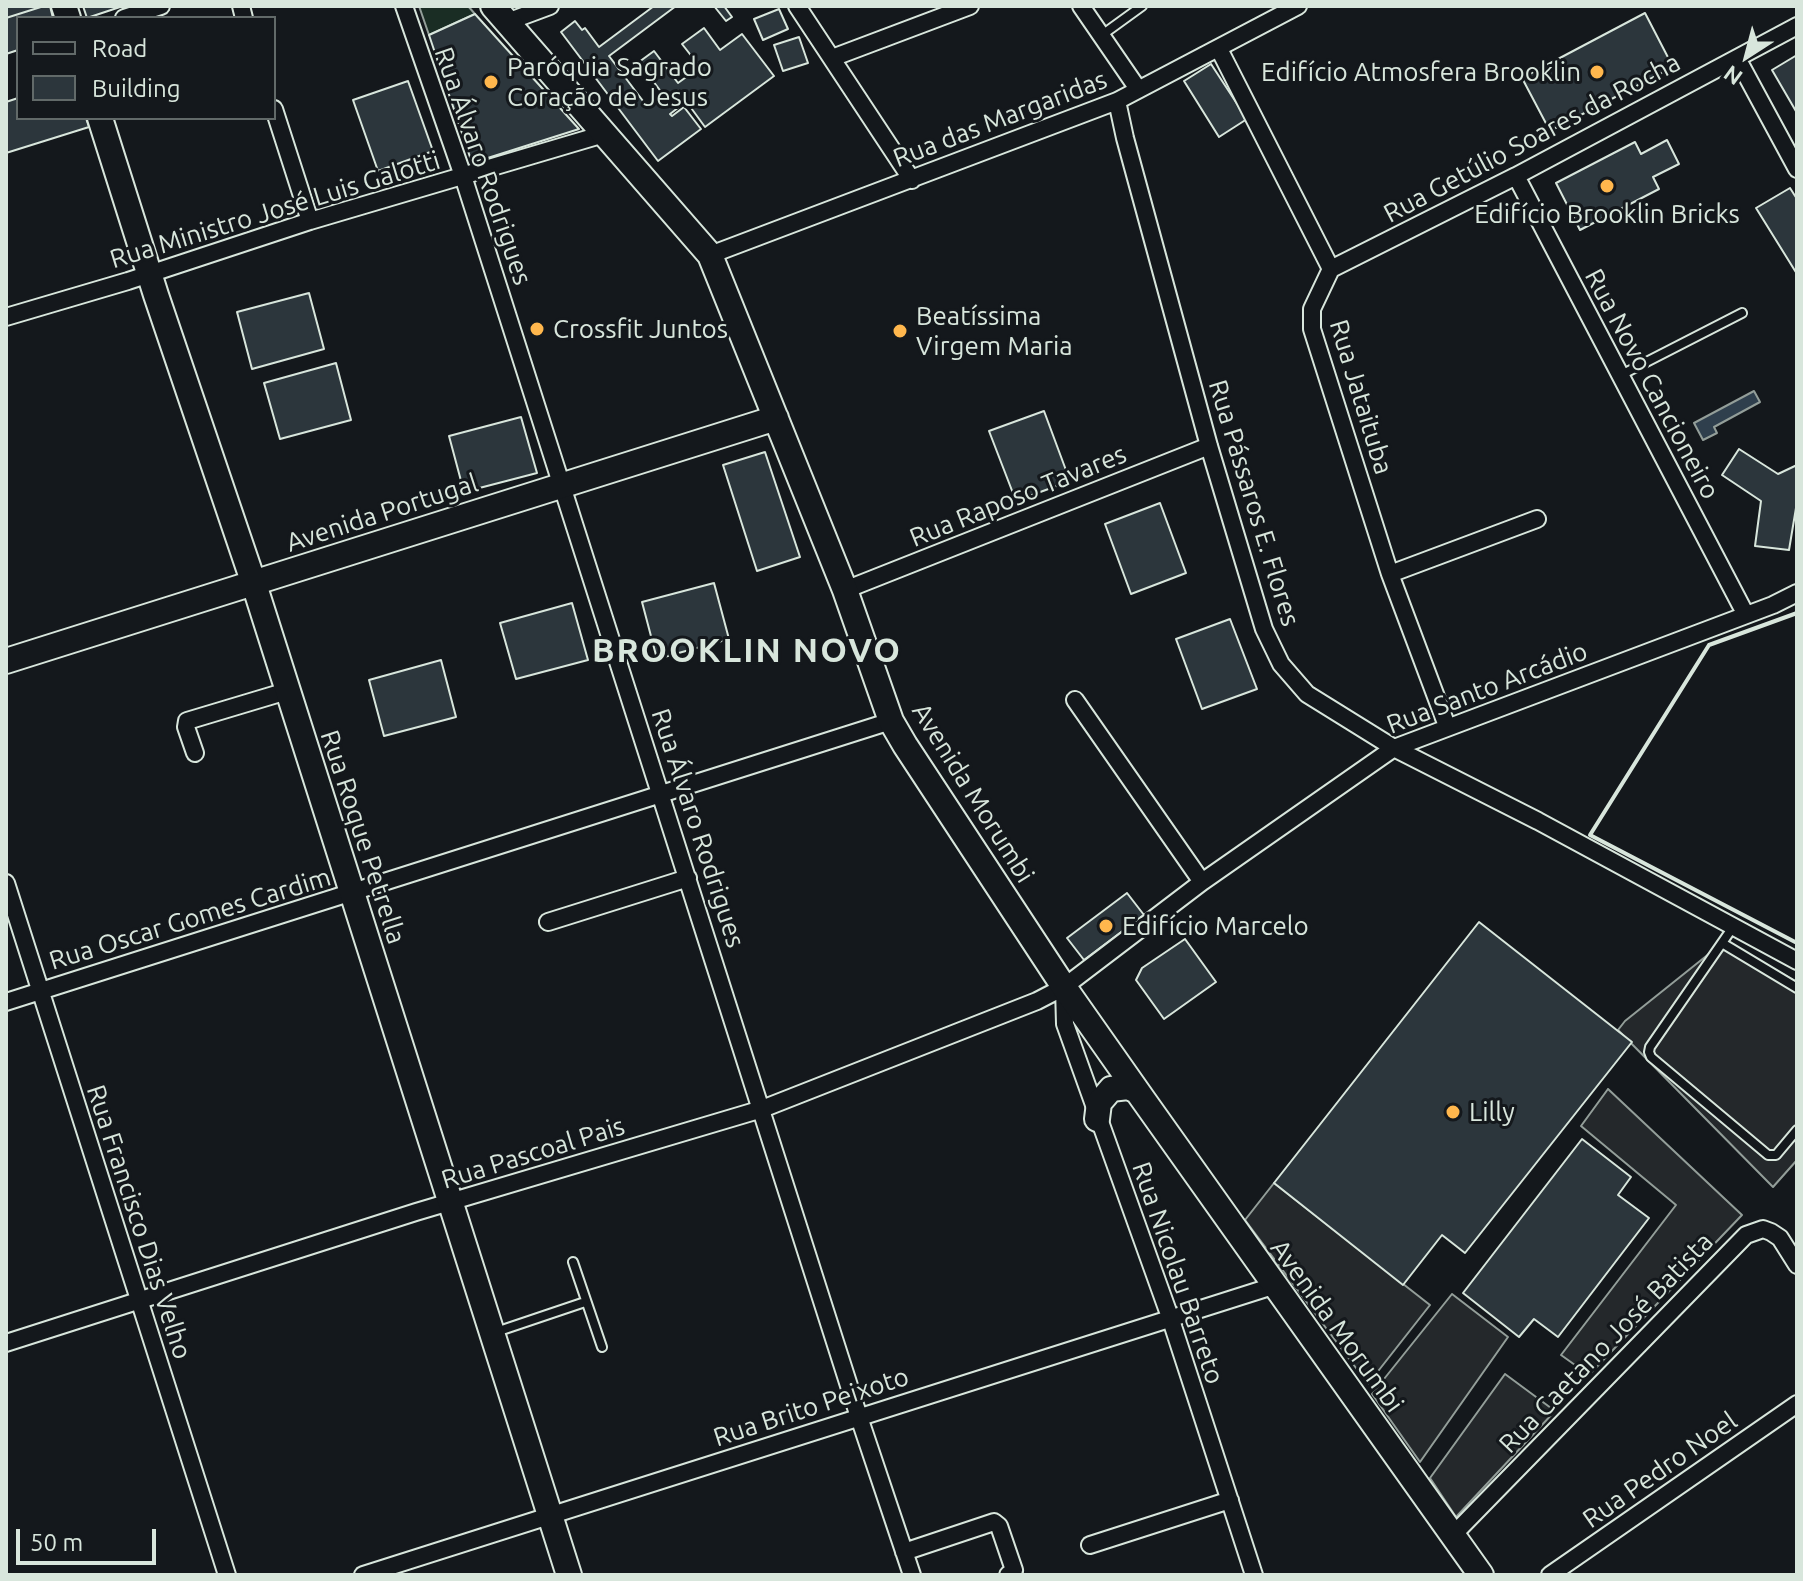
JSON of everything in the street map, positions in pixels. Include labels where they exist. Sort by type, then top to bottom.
[{"type":"street","points":[[130,16],[161,6]]},
{"type":"street","name":"Rua Álvaro Rodrigues","points":[[404,6],[463,176],[912,1575]]},
{"type":"street","points":[[500,14],[550,6]]},
{"type":"street","points":[[797,6],[912,180]]},
{"type":"street","points":[[832,58],[970,6]]},
{"type":"street","points":[[1081,6],[1138,89]]},
{"type":"street","name":"Rua das Margaridas","points":[[710,255],[1117,101],[1298,6]]},
{"type":"street","name":"Avenida Morumbi","points":[[500,14],[710,255],[845,590],[891,721],[1064,987],[1273,1286],[1453,1535],[1472,1573]]},
{"type":"street","name":"Rua Getúlio Soares da Rocha","points":[[1331,269],[1516,176],[1797,26]]},
{"type":"street","points":[[1219,49],[1331,269]]},
{"type":"street","points":[[1737,58],[1797,169]]},
{"type":"street","name":"Rua Pássaros E. Flores","points":[[1117,101],[1209,446],[1264,629],[1281,664],[1307,694],[1394,748],[1538,821],[1797,961]]},
{"type":"street","points":[[276,115],[310,221]]},
{"type":"street","name":"Rua Roque Petrella","points":[[101,120],[149,274],[254,584],[569,1575]]},
{"type":"street","name":"Rua Ministro José Luis Galotti","points":[[6,317],[310,221],[604,134]]},
{"type":"street","name":"Rua Novo Cancioneiro","points":[[1516,176],[1746,615]]},
{"type":"street","name":"Rua Jataituba","points":[[1331,269],[1312,309],[1312,329],[1390,574],[1447,726]]},
{"type":"street","name":"Avenida Portugal","points":[[6,661],[776,418]]},
{"type":"street","name":"Rua Raposo Tavares","points":[[845,590],[1209,446]]},
{"type":"street","points":[[1390,574],[1537,519]]},
{"type":"street","name":"Rua Santo Arcádio","points":[[1064,987],[1202,882],[1394,748],[1797,593]]},
{"type":"street","points":[[195,753],[186,727],[187,721],[287,691]]},
{"type":"street","points":[[1075,700],[1202,882]]},
{"type":"street","name":"Rua Oscar Gomes Cardim","points":[[6,1002],[891,721]]},
{"type":"street","points":[[548,922],[688,878]]},
{"type":"street","name":"Rua Francisco Dias Velho","points":[[6,883],[227,1575]]},
{"type":"street","name":"Rua Pascoal Pais","points":[[6,1343],[762,1109],[1037,1001],[1064,987]]},
{"type":"street","name":"Rua Nicolau Barreto","points":[[1064,987],[1065,1024],[1170,1317],[1254,1575]]},
{"type":"street","points":[[1097,1119],[1099,1103],[1111,1089],[1128,1087],[1137,1091]]},
{"type":"street","name":"Rua Caetano José Batista","points":[[1453,1535],[1746,1235],[1763,1229],[1771,1232],[1780,1238],[1797,1265]]},
{"type":"street","name":"Rua Brito Peixoto","points":[[363,1575],[1273,1286]]},
{"type":"street","name":"Rua Pedro Noel","points":[[1550,1575],[1797,1404]]},
{"type":"street","points":[[1090,1545],[1230,1500]]},
{"type":"street","points":[[904,1552],[994,1522],[999,1526],[1014,1570],[1008,1575]]},
{"type":"lane","points":[[1101,36],[1142,6]]},
{"type":"lane","points":[[1621,375],[1742,313]]},
{"type":"lane","points":[[1733,927],[1649,1052],[1651,1057],[1768,1155],[1776,1155],[1797,1130]]},
{"type":"lane","points":[[1722,943],[1797,988]]},
{"type":"lane","points":[[573,1262],[602,1347]]},
{"type":"lane","points":[[491,1334],[585,1302]]},
{"type":"green space","points":[[419,6],[468,6],[475,14],[429,35]]},
{"type":"shaded area","points":[[1725,941],[1797,982],[1797,1160],[1773,1187],[1618,1030],[1625,1021]]},
{"type":"shaded area","points":[[1608,1089],[1742,1215],[1589,1375],[1561,1355],[1676,1205],[1581,1126]]},
{"type":"shaded area","points":[[1274,1183],[1430,1305],[1368,1384],[1245,1220]]},
{"type":"shaded area","points":[[1452,1294],[1508,1337],[1420,1462],[1372,1394]]},
{"type":"shaded area","points":[[1505,1374],[1555,1411],[1456,1517],[1430,1478]]},
{"type":"water","points":[[1754,391],[1760,402],[1714,427],[1717,433],[1703,440],[1694,423]]},
{"type":"building","points":[[6,6],[44,6],[6,18]]},
{"type":"building","points":[[44,6],[50,6],[52,16],[16,16],[16,120],[87,120],[89,127],[6,153],[6,18]]},
{"type":"building","points":[[83,6],[123,6],[93,16],[86,16]]},
{"type":"building","points":[[654,6],[676,6],[609,56],[646,105],[662,93],[639,62],[654,51],[678,83],[700,67],[682,44],[704,28],[720,50],[742,34],[774,76],[705,127],[678,90],[674,93],[683,104],[670,114],[672,116],[684,107],[701,129],[658,161],[561,32],[575,21],[582,30],[585,28],[599,47]]},
{"type":"building","points":[[714,6],[724,6],[732,17],[726,21]]},
{"type":"building","points":[[779,9],[788,29],[763,40],[754,19]]},
{"type":"building","name":"Edifício Atmosfera Brooklin","points":[[1645,13],[1673,67],[1550,131],[1522,78]]},
{"type":"building","name":"Paróquia Sagrado Coração de Jesus","points":[[475,14],[579,129],[472,163],[429,35]]},
{"type":"building","points":[[799,37],[808,63],[783,71],[774,45]]},
{"type":"building","points":[[16,51],[16,99],[6,102],[6,54]]},
{"type":"building","points":[[1797,55],[1797,113],[1772,70]]},
{"type":"building","points":[[1211,64],[1247,119],[1219,137],[1184,81]]},
{"type":"building","points":[[408,81],[433,151],[378,171],[353,100]]},
{"type":"building","name":"Edifício Brooklin Bricks","points":[[1667,140],[1679,164],[1653,177],[1659,189],[1580,230],[1556,183],[1635,142],[1641,154]]},
{"type":"building","points":[[1790,188],[1797,199],[1797,274],[1756,208]]},
{"type":"building","points":[[309,293],[324,349],[252,369],[237,312]]},
{"type":"building","points":[[336,363],[351,420],[280,439],[264,383]]},
{"type":"building","points":[[1044,411],[1070,481],[1016,501],[989,431]]},
{"type":"building","points":[[521,417],[537,473],[464,492],[449,436]]},
{"type":"building","points":[[1739,449],[1778,474],[1797,465],[1797,502],[1789,550],[1755,546],[1761,501],[1722,475]]},
{"type":"building","points":[[765,452],[800,557],[757,571],[723,465]]},
{"type":"building","points":[[1160,503],[1186,573],[1131,594],[1105,524]]},
{"type":"building","points":[[714,583],[729,639],[657,659],[642,602]]},
{"type":"building","points":[[572,603],[588,660],[516,679],[500,623]]},
{"type":"building","points":[[1230,619],[1257,689],[1202,709],[1176,639]]},
{"type":"building","points":[[441,660],[456,717],[384,736],[369,680]]},
{"type":"building","name":"Edifício Marcelo","points":[[1127,893],[1144,915],[1084,960],[1067,938]]},
{"type":"building","name":"Lilly","points":[[1479,922],[1632,1042],[1465,1253],[1442,1235],[1403,1285],[1274,1183]]},
{"type":"building","points":[[1185,939],[1216,982],[1164,1019],[1136,980],[1142,968]]},
{"type":"building","points":[[1582,1139],[1631,1177],[1618,1195],[1649,1218],[1558,1337],[1534,1319],[1519,1337],[1463,1293]]},
{"type":"wall","points":[[1797,613],[1709,645],[1590,835],[1797,943]]},
{"type":"place","name":"Edifício Atmosfera Brooklin","points":[[1597,72]]},
{"type":"place","name":"Paróquia Sagrado Coração de Jesus","points":[[491,82]]},
{"type":"place","name":"Edifício Brooklin Bricks","points":[[1607,186]]},
{"type":"place","name":"Crossfit Juntos","points":[[537,329]]},
{"type":"place","name":"Beatíssima Virgem Maria","points":[[900,331]]},
{"type":"place","name":"Edifício Marcelo","points":[[1106,926]]},
{"type":"place","name":"Lilly","points":[[1453,1112]]},
{"type":"district","name":"BROOKLIN NOVO","points":[[747,651]]}]
